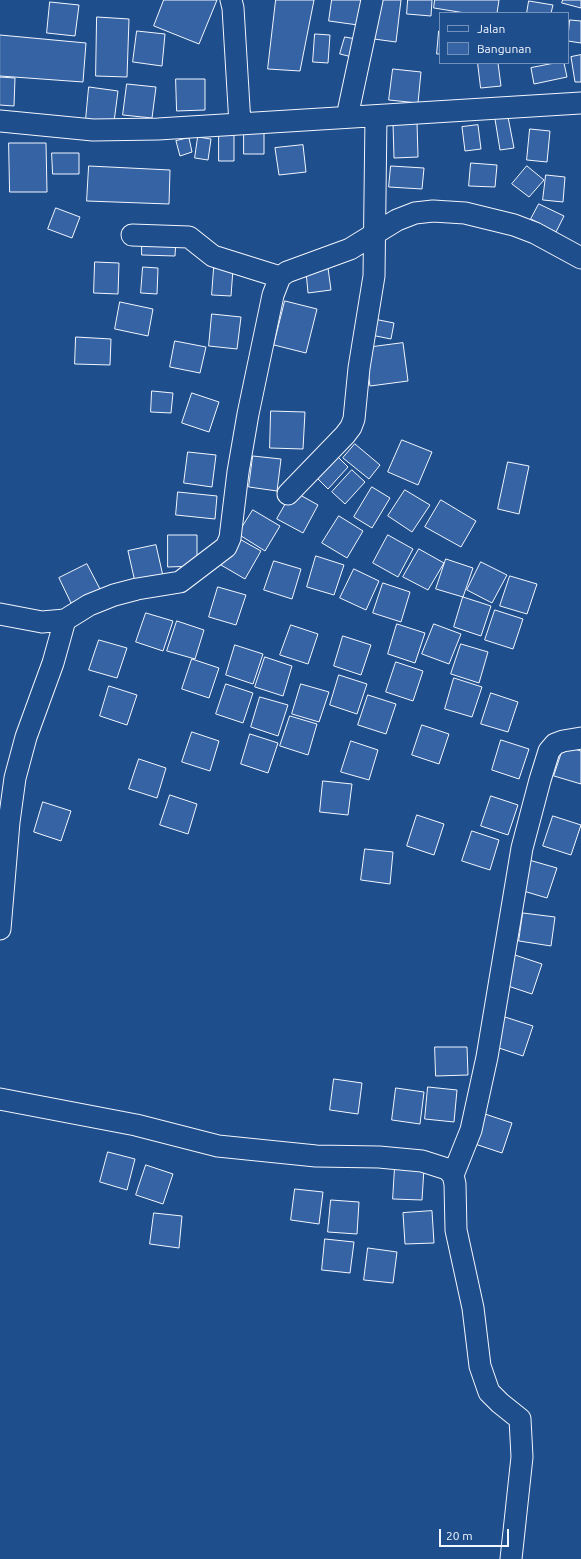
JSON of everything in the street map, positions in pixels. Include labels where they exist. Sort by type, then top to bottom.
[{"type":"street","points":[[231,0],[233,8],[240,124]]},
{"type":"street","points":[[347,117],[372,0]]},
{"type":"street","points":[[0,121],[92,130],[158,128],[581,103]]},
{"type":"street","points":[[288,494],[345,435],[351,427],[354,419],[359,368],[374,276],[376,116]]},
{"type":"street","points":[[0,614],[42,622],[65,620],[90,605],[137,588],[180,582],[226,547],[230,538],[238,472],[248,414],[273,295],[280,277],[287,272],[350,249],[375,224],[397,220],[415,213],[433,211],[465,213],[514,225],[535,234],[581,258]]},
{"type":"street","points":[[132,235],[189,237],[213,256],[280,277]]},
{"type":"street","points":[[0,929],[9,822],[15,778],[26,737],[53,663],[65,620]]},
{"type":"street","points":[[453,1175],[471,1130],[487,1057],[522,848],[544,766],[549,751],[555,744],[581,738]]},
{"type":"street","points":[[0,1099],[136,1125],[218,1146],[316,1156],[379,1157],[422,1161],[447,1168],[453,1175],[455,1184],[456,1230],[473,1308],[480,1366],[489,1392],[520,1419],[522,1457],[511,1559]]},
{"type":"building","points":[[164,0],[217,0],[199,44],[154,26]]},
{"type":"building","points":[[276,0],[314,0],[300,71],[268,69]]},
{"type":"building","points":[[332,0],[361,0],[358,25],[329,21]]},
{"type":"building","points":[[379,0],[401,0],[396,42],[374,39]]},
{"type":"building","points":[[408,0],[432,0],[431,16],[407,14]]},
{"type":"building","points":[[435,0],[499,0],[497,12],[459,12],[434,8]]},
{"type":"building","points":[[563,0],[581,0],[581,8],[562,3]]},
{"type":"building","points":[[529,1],[553,5],[551,12],[527,12]]},
{"type":"building","points":[[50,2],[79,5],[75,36],[47,33]]},
{"type":"building","points":[[97,17],[129,19],[127,77],[96,76]]},
{"type":"building","points":[[570,20],[581,21],[581,43],[569,41]]},
{"type":"building","points":[[137,31],[165,34],[162,66],[133,62]]},
{"type":"building","points":[[439,31],[439,54],[437,54]]},
{"type":"building","points":[[315,34],[330,35],[328,63],[313,62]]},
{"type":"building","points":[[0,35],[86,43],[83,82],[0,76]]},
{"type":"building","points":[[345,37],[356,39],[352,57],[340,54]]},
{"type":"building","points":[[581,55],[581,82],[575,82],[571,57]]},
{"type":"building","points":[[478,64],[498,64],[501,86],[481,88]]},
{"type":"building","points":[[550,64],[564,64],[567,77],[534,84],[531,68]]},
{"type":"building","points":[[393,69],[421,72],[418,103],[389,100]]},
{"type":"building","points":[[0,77],[15,78],[14,106],[0,105]]},
{"type":"building","points":[[176,79],[205,79],[205,110],[177,111]]},
{"type":"building","points":[[127,84],[156,87],[152,118],[123,115]]},
{"type":"building","points":[[89,87],[118,91],[114,122],[86,119]]},
{"type":"building","points":[[508,117],[514,148],[500,150],[495,119]]},
{"type":"building","points":[[417,122],[418,157],[394,158],[393,123]]},
{"type":"building","points":[[478,125],[481,149],[465,151],[462,127]]},
{"type":"building","points":[[530,129],[550,131],[547,162],[527,160]]},
{"type":"building","points":[[219,130],[234,130],[234,161],[219,161]]},
{"type":"building","points":[[244,131],[264,131],[264,154],[244,154]]},
{"type":"building","points":[[198,137],[211,139],[208,160],[195,158]]},
{"type":"building","points":[[189,138],[192,152],[180,156],[176,141]]},
{"type":"building","points":[[9,143],[46,143],[47,192],[10,192]]},
{"type":"building","points":[[303,145],[306,172],[279,175],[275,148]]},
{"type":"building","points":[[52,153],[79,153],[79,174],[53,174]]},
{"type":"building","points":[[471,163],[497,165],[495,187],[469,186]]},
{"type":"building","points":[[89,166],[170,170],[169,204],[87,201]]},
{"type":"building","points":[[391,166],[424,168],[422,189],[389,187]]},
{"type":"building","points":[[527,166],[544,180],[529,197],[512,184]]},
{"type":"building","points":[[546,175],[565,177],[563,202],[543,200]]},
{"type":"building","points":[[539,204],[564,216],[556,232],[531,219]]},
{"type":"building","points":[[56,208],[80,217],[72,238],[48,229]]},
{"type":"building","points":[[142,238],[176,239],[175,256],[142,255]]},
{"type":"building","points":[[95,262],[119,263],[118,294],[94,293]]},
{"type":"building","points":[[143,267],[158,268],[157,294],[141,293]]},
{"type":"building","points":[[214,268],[233,269],[231,296],[212,295]]},
{"type":"building","points":[[328,268],[331,290],[308,293],[306,271]]},
{"type":"building","points":[[285,301],[317,309],[306,353],[274,345]]},
{"type":"building","points":[[120,302],[153,309],[148,336],[115,329]]},
{"type":"building","points":[[212,314],[241,317],[237,349],[209,346]]},
{"type":"building","points":[[374,319],[394,323],[391,339],[371,335]]},
{"type":"building","points":[[76,337],[111,339],[110,365],[75,364]]},
{"type":"building","points":[[175,341],[206,347],[200,373],[170,367]]},
{"type":"building","points":[[403,343],[408,381],[370,386],[365,348]]},
{"type":"building","points":[[152,391],[173,393],[171,413],[151,412]]},
{"type":"building","points":[[192,393],[219,402],[209,432],[182,423]]},
{"type":"building","points":[[271,411],[305,412],[303,449],[270,448]]},
{"type":"building","points":[[402,440],[432,452],[418,485],[388,472]]},
{"type":"building","points":[[355,444],[380,465],[369,479],[343,458]]},
{"type":"building","points":[[188,452],[216,455],[212,487],[184,483]]},
{"type":"building","points":[[336,455],[348,467],[328,489],[316,477]]},
{"type":"building","points":[[253,456],[281,459],[277,491],[249,487]]},
{"type":"building","points":[[508,462],[529,466],[519,514],[498,509]]},
{"type":"building","points":[[352,470],[365,482],[345,504],[332,492]]},
{"type":"building","points":[[372,487],[390,498],[372,528],[354,517]]},
{"type":"building","points":[[405,490],[430,505],[412,532],[388,516]]},
{"type":"building","points":[[293,491],[318,505],[303,533],[277,519]]},
{"type":"building","points":[[178,492],[217,496],[215,519],[176,515]]},
{"type":"building","points":[[441,500],[476,521],[461,547],[425,527]]},
{"type":"building","points":[[253,510],[280,526],[265,551],[238,534]]},
{"type":"building","points":[[339,516],[363,531],[347,558],[322,543]]},
{"type":"building","points":[[168,535],[197,535],[197,566],[168,567]]},
{"type":"building","points":[[388,535],[413,549],[398,577],[373,563]]},
{"type":"building","points":[[236,537],[261,551],[245,579],[221,565]]},
{"type":"building","points":[[156,545],[163,576],[135,582],[128,551]]},
{"type":"building","points":[[419,549],[444,563],[428,590],[403,577]]},
{"type":"building","points":[[316,556],[344,565],[334,595],[307,587]]},
{"type":"building","points":[[446,559],[473,568],[463,597],[436,589]]},
{"type":"building","points":[[274,561],[301,569],[292,599],[264,590]]},
{"type":"building","points":[[481,562],[507,575],[492,603],[467,590]]},
{"type":"building","points":[[87,564],[100,589],[71,603],[59,578]]},
{"type":"building","points":[[354,569],[379,581],[366,610],[340,598]]},
{"type":"building","points":[[510,576],[537,584],[527,614],[500,606]]},
{"type":"building","points":[[383,583],[410,592],[401,622],[373,613]]},
{"type":"building","points":[[218,587],[246,595],[236,625],[209,617]]},
{"type":"building","points":[[463,597],[491,606],[481,636],[454,627]]},
{"type":"building","points":[[495,610],[523,619],[513,649],[485,640]]},
{"type":"building","points":[[146,613],[173,621],[163,651],[136,642]]},
{"type":"building","points":[[177,621],[204,630],[195,659],[167,651]]},
{"type":"building","points":[[397,624],[425,633],[415,663],[388,654]]},
{"type":"building","points":[[434,624],[461,634],[449,664],[422,654]]},
{"type":"building","points":[[291,625],[318,634],[308,664],[280,655]]},
{"type":"building","points":[[343,636],[371,645],[361,675],[334,666]]},
{"type":"building","points":[[99,640],[127,648],[117,678],[89,670]]},
{"type":"building","points":[[461,644],[488,652],[479,683],[451,674]]},
{"type":"building","points":[[235,645],[263,654],[253,684],[226,675]]},
{"type":"building","points":[[265,657],[292,666],[283,696],[255,687]]},
{"type":"building","points":[[192,659],[219,668],[209,698],[182,689]]},
{"type":"building","points":[[396,662],[423,671],[413,701],[386,692]]},
{"type":"building","points":[[339,675],[367,684],[357,714],[330,705]]},
{"type":"building","points":[[454,678],[482,687],[472,717],[445,709]]},
{"type":"building","points":[[226,684],[253,693],[243,723],[216,714]]},
{"type":"building","points":[[301,684],[329,692],[319,722],[292,714]]},
{"type":"building","points":[[109,686],[137,695],[127,725],[100,716]]},
{"type":"building","points":[[491,693],[518,702],[508,732],[481,724]]},
{"type":"building","points":[[368,695],[396,704],[386,734],[358,725]]},
{"type":"building","points":[[260,697],[288,705],[278,736],[251,727]]},
{"type":"building","points":[[290,716],[317,724],[308,755],[280,746]]},
{"type":"building","points":[[422,725],[449,734],[439,764],[412,755]]},
{"type":"building","points":[[192,732],[219,741],[210,771],[182,762]]},
{"type":"building","points":[[250,734],[278,743],[268,773],[241,764]]},
{"type":"building","points":[[501,740],[529,749],[519,779],[492,770]]},
{"type":"building","points":[[351,741],[378,750],[369,780],[341,772]]},
{"type":"building","points":[[564,746],[581,751],[581,784],[554,776]]},
{"type":"building","points":[[139,759],[166,768],[157,798],[129,789]]},
{"type":"building","points":[[323,781],[352,784],[348,815],[320,812]]},
{"type":"building","points":[[170,795],[197,804],[188,834],[160,825]]},
{"type":"building","points":[[491,796],[518,805],[508,835],[481,826]]},
{"type":"building","points":[[43,802],[71,811],[61,841],[34,832]]},
{"type":"building","points":[[417,815],[444,824],[434,855],[407,846]]},
{"type":"building","points":[[553,816],[581,825],[571,855],[543,846]]},
{"type":"building","points":[[472,831],[499,840],[490,870],[462,861]]},
{"type":"building","points":[[365,849],[393,852],[390,884],[361,880]]},
{"type":"building","points":[[529,860],[557,868],[547,898],[520,890]]},
{"type":"building","points":[[523,913],[555,917],[551,946],[519,941]]},
{"type":"building","points":[[515,955],[542,964],[532,994],[505,985]]},
{"type":"building","points":[[505,1017],[533,1026],[523,1056],[496,1047]]},
{"type":"building","points":[[435,1047],[467,1047],[468,1075],[436,1076]]},
{"type":"building","points":[[334,1079],[362,1083],[358,1114],[330,1110]]},
{"type":"building","points":[[428,1087],[457,1090],[454,1122],[425,1119]]},
{"type":"building","points":[[396,1088],[424,1092],[420,1124],[392,1120]]},
{"type":"building","points":[[485,1114],[512,1123],[502,1153],[475,1144]]},
{"type":"building","points":[[108,1152],[135,1159],[127,1190],[100,1182]]},
{"type":"building","points":[[146,1165],[173,1174],[163,1204],[136,1195]]},
{"type":"building","points":[[395,1167],[424,1168],[422,1200],[393,1199]]},
{"type":"building","points":[[295,1189],[323,1192],[319,1224],[291,1220]]},
{"type":"building","points":[[331,1200],[359,1202],[357,1234],[328,1232]]},
{"type":"building","points":[[432,1211],[434,1243],[405,1244],[403,1213]]},
{"type":"building","points":[[154,1213],[182,1216],[179,1248],[150,1244]]},
{"type":"building","points":[[325,1239],[354,1242],[350,1273],[322,1270]]},
{"type":"building","points":[[368,1248],[397,1252],[393,1283],[364,1280]]}]
